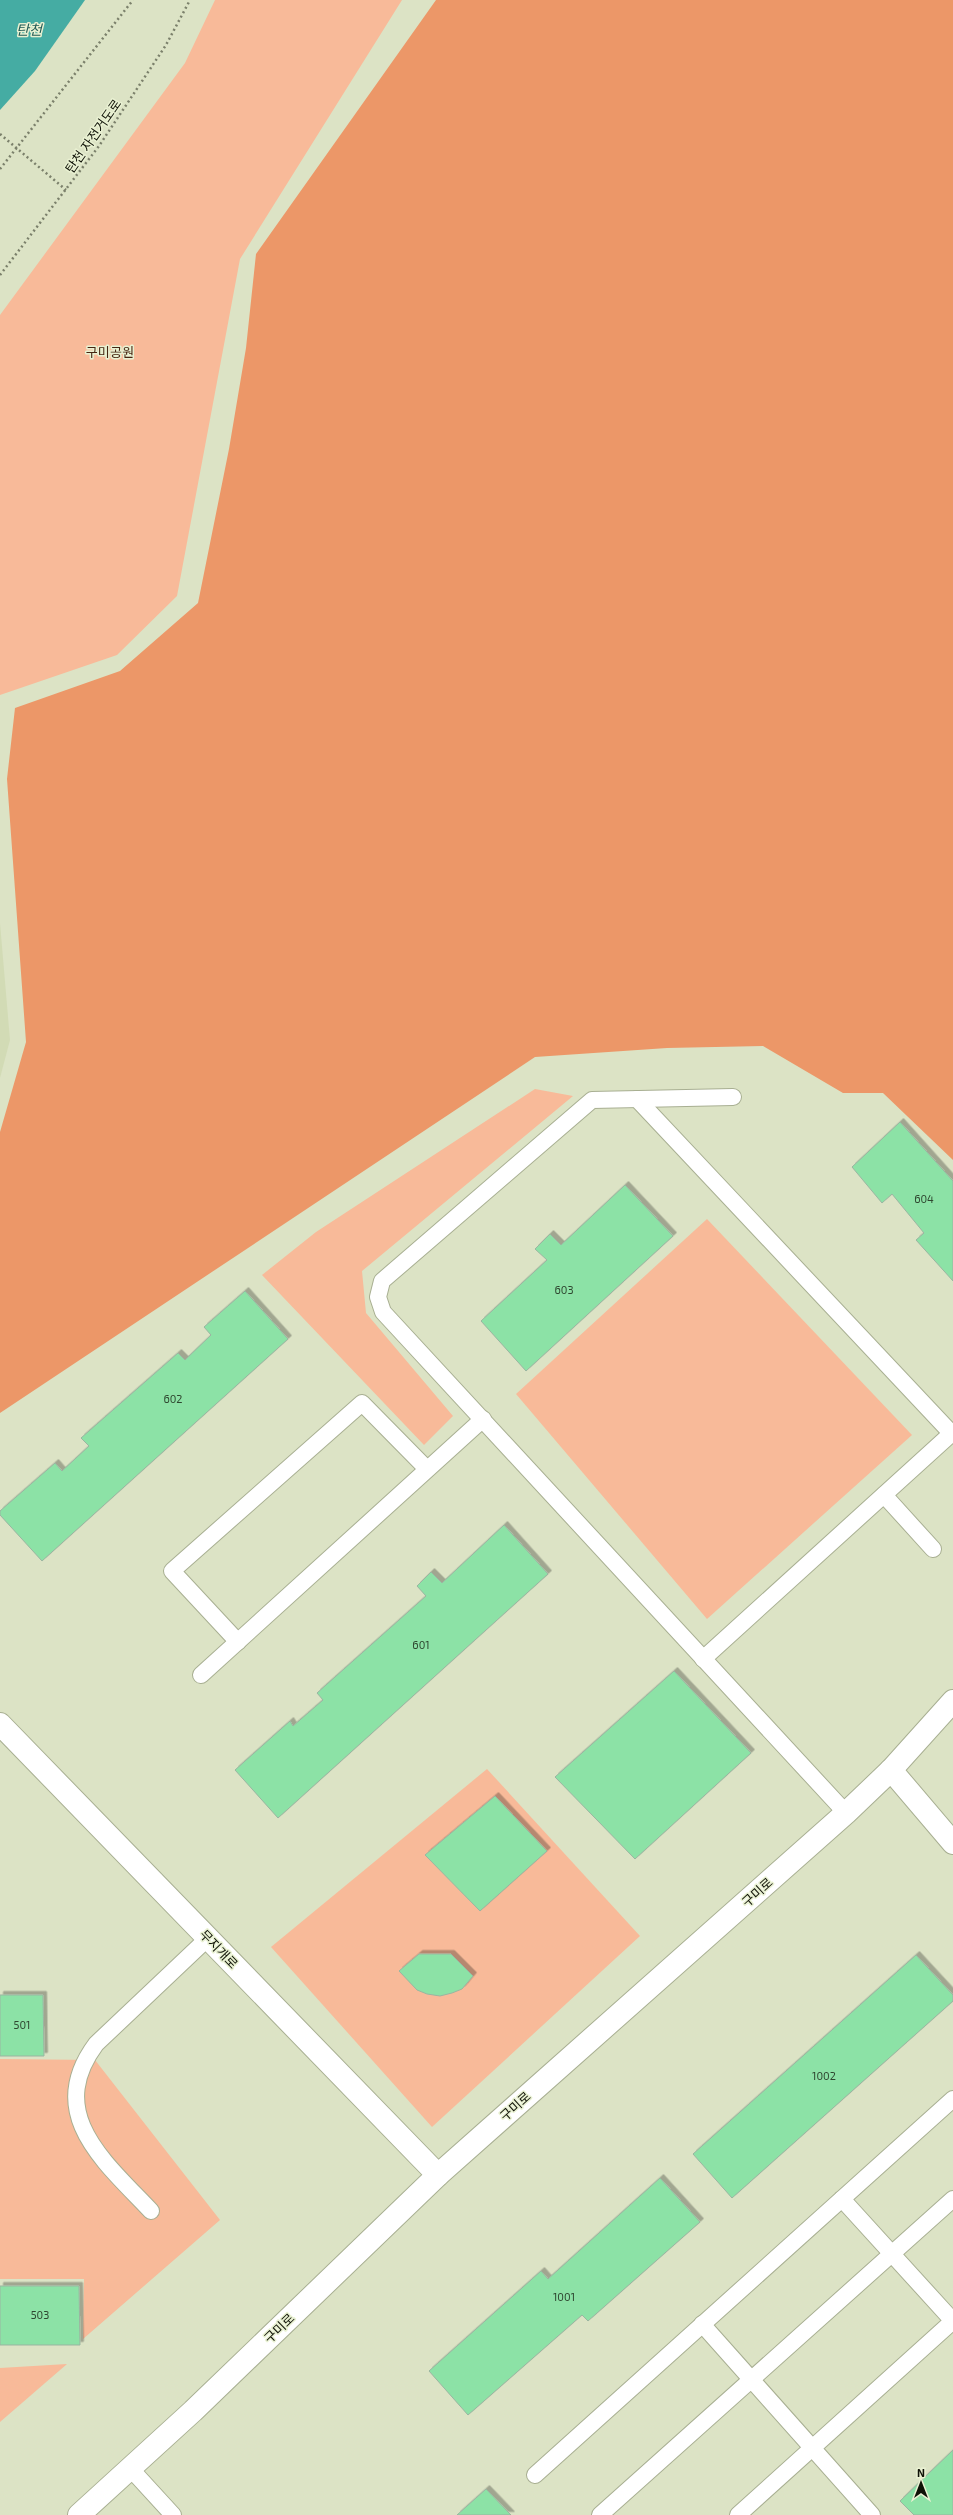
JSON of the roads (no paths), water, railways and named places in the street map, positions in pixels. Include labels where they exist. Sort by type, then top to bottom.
[{"type":"street","name":"구미로","points":[[79,2515],[193,2411],[438,2174],[846,1813],[891,1770],[953,1701]]},
{"type":"street","name":"무지개로","points":[[0,1724],[438,2174]]},
{"type":"street","points":[[891,1770],[953,1843]]},
{"type":"lane","points":[[733,1097],[592,1100],[382,1281],[378,1297],[383,1312],[846,1813]]},
{"type":"lane","points":[[636,1099],[952,1434],[703,1659]]},
{"type":"lane","points":[[238,1642],[172,1571],[362,1403],[427,1470]]},
{"type":"lane","points":[[201,1675],[483,1419]]},
{"type":"lane","points":[[884,1495],[933,1549]]},
{"type":"lane","points":[[151,2211],[96,2152],[81,2127],[77,2105],[78,2080],[85,2058],[96,2044],[208,1938]]},
{"type":"lane","points":[[535,2475],[953,2099]]},
{"type":"lane","points":[[738,2515],[953,2321],[842,2199]]},
{"type":"lane","points":[[600,2515],[953,2199]]},
{"type":"lane","points":[[702,2324],[750,2381],[872,2515]]},
{"type":"lane","points":[[130,2468],[173,2515]]},
{"type":"water","name":"탄천","points":[[0,0],[85,0],[35,71],[0,110]]},
{"type":"park label","name":"구미공원","points":[[110,352]]}]
